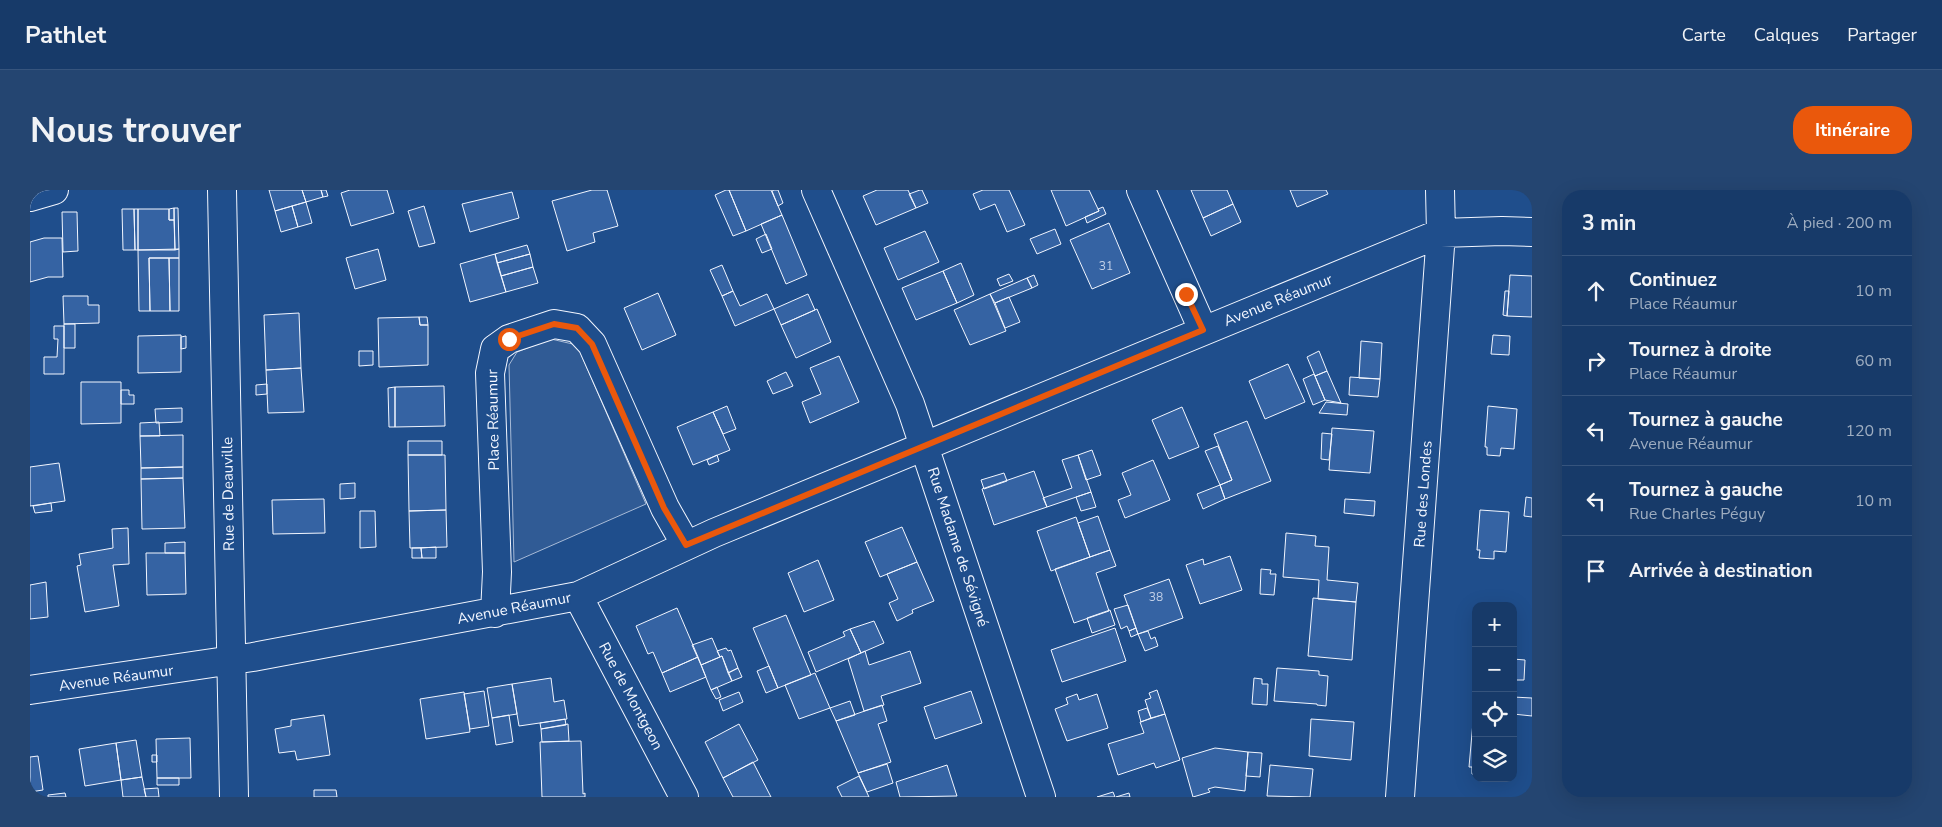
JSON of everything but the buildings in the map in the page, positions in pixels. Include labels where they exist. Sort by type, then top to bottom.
[{"type":"street","points":[[30,197],[54,190]]},
{"type":"street","name":"Rue de Deauville","points":[[222,190],[234,797]]},
{"type":"street","name":"Rue Madame de Sévigné","points":[[816,190],[910,404],[1041,797]]},
{"type":"street","points":[[1141,190],[1203,330]]},
{"type":"street","name":"Rue des Londes","points":[[1400,797],[1441,233],[1440,190]]},
{"type":"street","points":[[1441,233],[1532,232]]},
{"type":"street","name":"Avenue Réaumur","points":[[30,690],[231,660],[495,613],[578,596],[686,545],[924,445],[1441,233]]},
{"type":"street","name":"Place Réaumur","points":[[495,613],[498,572],[490,373],[495,349],[509,339],[554,324],[577,328],[592,344],[664,508],[686,545]]},
{"type":"street","name":"Rue de Montgeon","points":[[578,596],[684,797]]},
{"type":"shaded area","points":[[551,339],[577,345],[646,504],[514,562],[509,365],[517,352]]},
{"type":"route","points":[[509,339],[554,324],[577,328],[592,344],[664,508],[686,545],[1203,330],[1186,294]]}]
